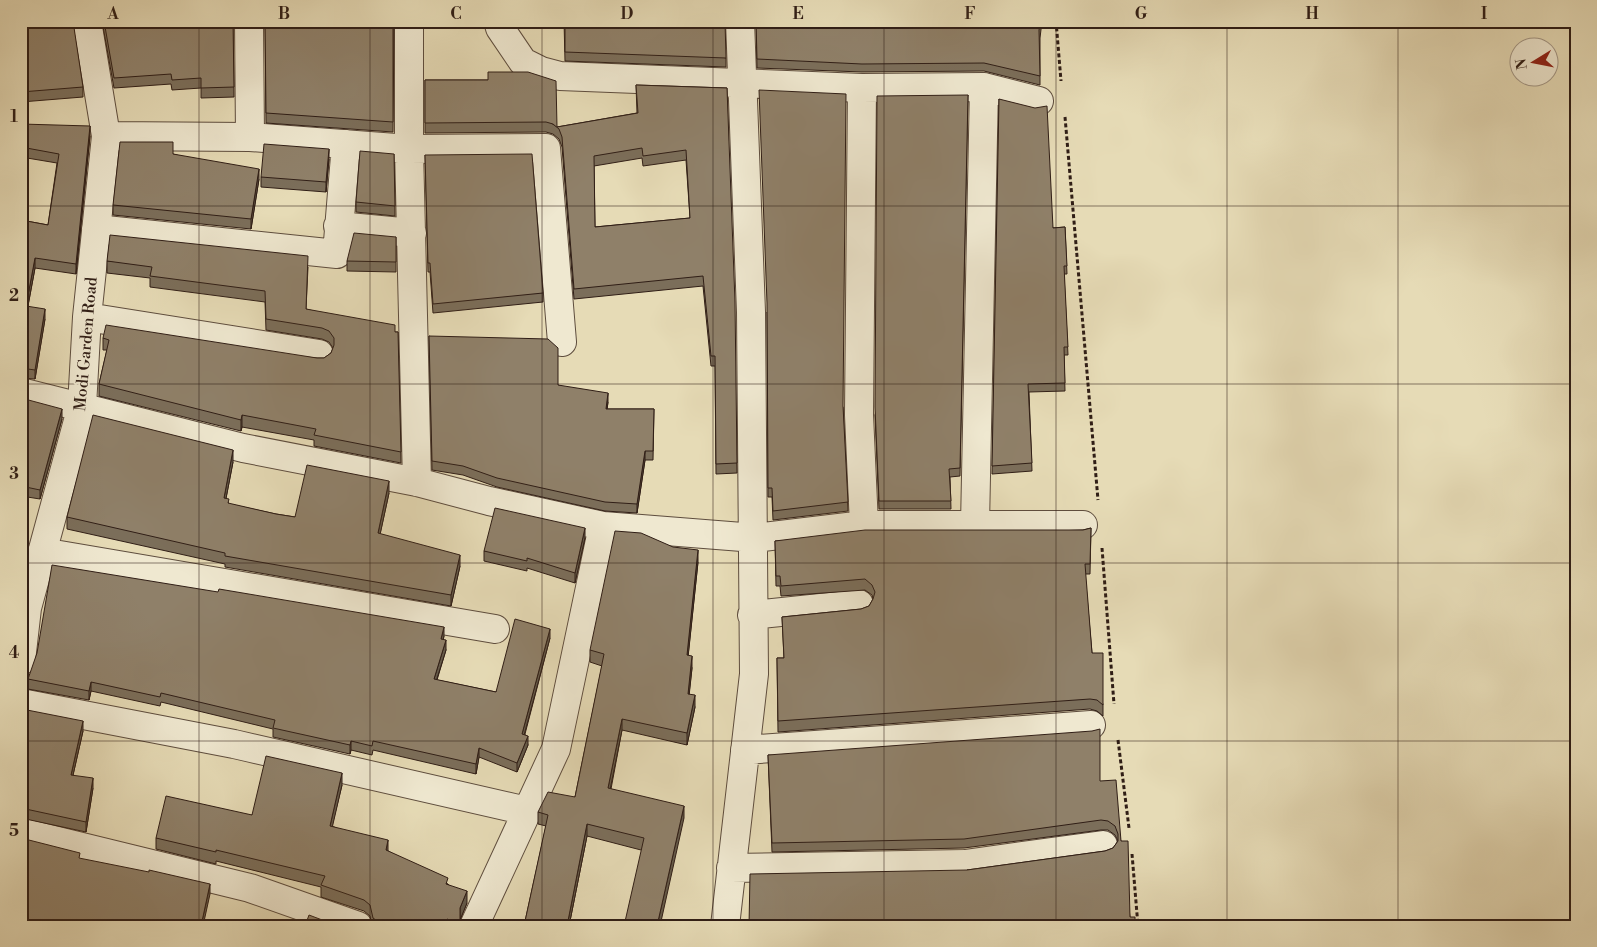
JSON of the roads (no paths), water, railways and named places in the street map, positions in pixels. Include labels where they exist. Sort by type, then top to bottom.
[{"type":"street","name":"Modi Garden Road","points":[[21,661],[24,607],[42,552],[82,406],[87,318],[106,136],[87,21]]},
{"type":"street","points":[[248,21],[250,137]]},
{"type":"street","points":[[498,21],[500,28],[523,62],[541,71],[560,76],[862,88],[984,87],[1055,100]]},
{"type":"street","points":[[724,926],[754,674],[752,615],[755,538],[751,312],[740,21]]},
{"type":"street","points":[[409,22],[409,149],[417,482]]},
{"type":"street","points":[[975,525],[984,87]]},
{"type":"street","points":[[862,88],[859,415],[864,525]]},
{"type":"street","points":[[106,136],[250,137],[409,149],[546,148],[562,342]]},
{"type":"street","points":[[96,229],[337,254],[346,144]]},
{"type":"street","points":[[338,226],[412,233]]},
{"type":"street","points":[[87,318],[319,354]]},
{"type":"street","points":[[21,392],[243,448],[417,482],[603,526],[755,538],[864,525],[1094,524]]},
{"type":"street","points":[[474,926],[556,749],[603,526]]},
{"type":"street","points":[[42,552],[495,629]]},
{"type":"street","points":[[752,615],[859,604]]},
{"type":"street","points":[[21,703],[244,746],[527,811]]},
{"type":"street","points":[[745,750],[1091,725]]},
{"type":"street","points":[[21,832],[250,888],[358,926]]},
{"type":"street","points":[[731,868],[966,864],[1103,845]]}]
